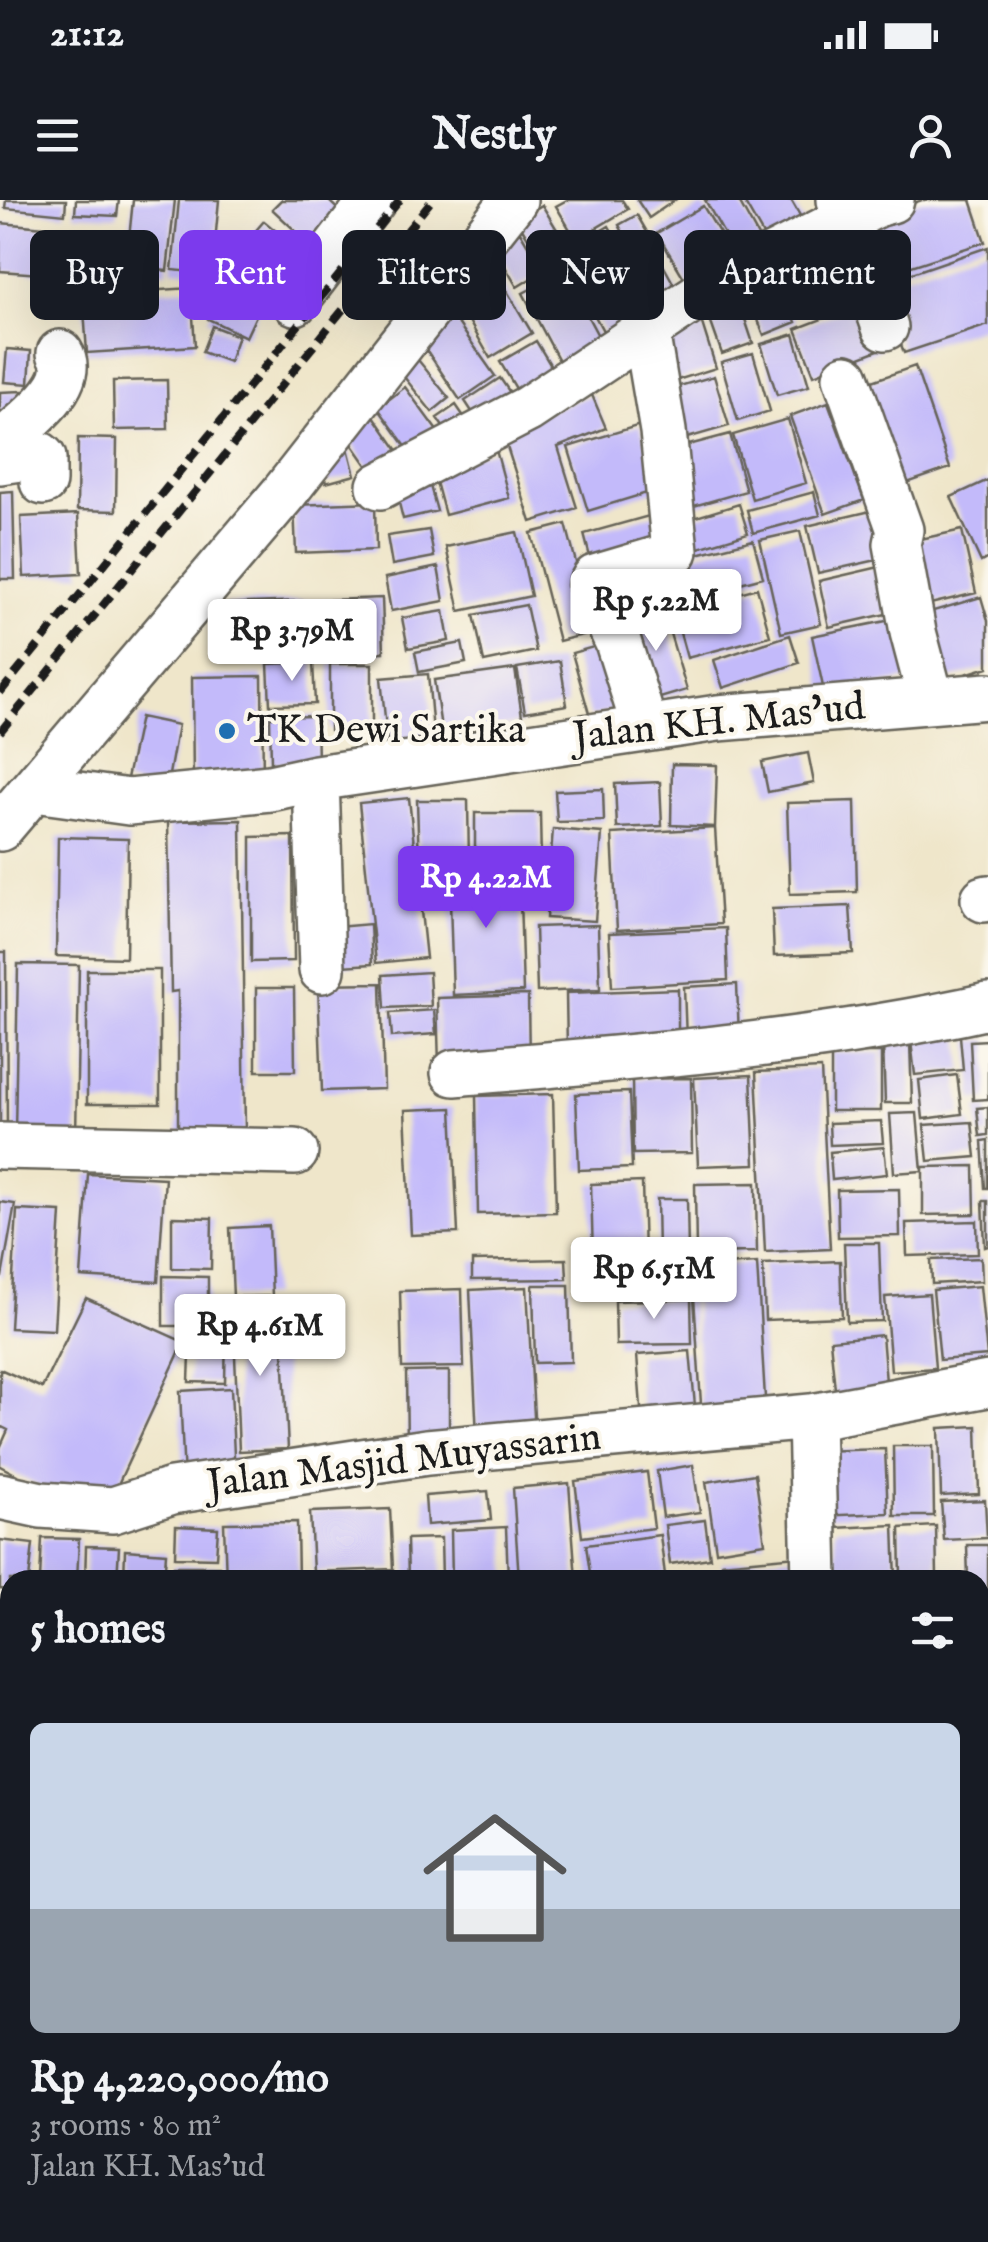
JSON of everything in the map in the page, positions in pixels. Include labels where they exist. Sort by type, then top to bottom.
[{"type":"street","points":[[322,265],[372,200]]},
{"type":"street","points":[[0,828],[284,493],[514,200]]},
{"type":"street","points":[[380,486],[528,409],[710,289],[843,210],[891,200]]},
{"type":"street","points":[[843,210],[885,327]]},
{"type":"street","points":[[645,728],[618,642],[591,585],[595,578],[666,558],[674,550],[662,431],[646,331]]},
{"type":"street","points":[[0,444],[59,388],[65,366],[60,353]]},
{"type":"street","points":[[846,378],[900,530],[898,544],[910,614],[931,700]]},
{"type":"street","points":[[0,461],[40,455],[43,482]]},
{"type":"street","name":"Jalan KH. Mas'ud","points":[[35,789],[129,802],[270,788],[718,718],[988,696]]},
{"type":"street","points":[[316,778],[322,970]]},
{"type":"street","points":[[454,1073],[808,1038],[912,1023],[988,1006]]},
{"type":"street","points":[[0,1146],[295,1152]]},
{"type":"street","name":"Jalan Masjid Muyassarin","points":[[0,1496],[40,1505],[114,1510],[172,1491],[427,1452],[810,1416],[988,1384]]},
{"type":"street","points":[[810,1416],[815,1570]]},
{"type":"building","points":[[6,200],[66,200],[65,214],[5,208]]},
{"type":"building","points":[[76,200],[119,200],[117,216],[75,214]]},
{"type":"building","points":[[133,200],[175,200],[167,271],[159,270],[159,230],[130,230]]},
{"type":"building","points":[[179,200],[219,200],[216,230],[179,230],[179,271],[172,270]]},
{"type":"building","points":[[281,200],[328,200],[348,219],[322,248],[322,230],[294,230],[272,209]]},
{"type":"building","points":[[567,200],[622,200],[628,209],[593,230],[570,230],[556,206]]},
{"type":"building","points":[[637,200],[675,200],[649,218]]},
{"type":"building","points":[[705,200],[738,200],[755,230],[722,230]]},
{"type":"building","points":[[743,200],[791,200],[806,226],[799,230],[760,230]]},
{"type":"building","points":[[922,200],[971,200],[985,242],[911,266],[911,230],[863,230],[860,221]]},
{"type":"building","points":[[542,205],[557,230],[526,230],[526,235],[517,220]]},
{"type":"building","points":[[703,206],[718,230],[684,230],[684,278],[664,245],[662,230]]},
{"type":"building","points":[[637,215],[646,230],[622,230],[619,225]]},
{"type":"building","points":[[264,221],[275,230],[256,230]]},
{"type":"building","points":[[0,223],[44,227],[30,230],[30,273],[0,271]]},
{"type":"building","points":[[520,232],[526,242],[526,281],[517,287],[506,268],[506,240]]},
{"type":"building","points":[[988,247],[988,325],[904,353],[893,320],[911,320],[911,273]]},
{"type":"building","points":[[664,266],[683,301],[664,312]]},
{"type":"building","points":[[179,289],[179,320],[193,320],[195,346],[87,353],[85,320],[159,320],[159,290]]},
{"type":"building","points":[[506,289],[532,333],[490,358],[468,320],[506,320]]},
{"type":"building","points":[[210,320],[254,320],[246,337]]},
{"type":"building","points":[[447,320],[456,320],[495,376],[460,400],[419,339]]},
{"type":"building","points":[[537,320],[590,320],[604,347],[563,368]]},
{"type":"building","points":[[597,320],[622,320],[627,329],[608,340]]},
{"type":"building","points":[[631,320],[649,320],[635,328]]},
{"type":"building","points":[[701,320],[716,368],[668,383],[651,333]]},
{"type":"building","points":[[710,320],[745,320],[753,343],[722,354]]},
{"type":"building","points":[[758,320],[795,320],[796,322],[764,335]]},
{"type":"building","points":[[819,320],[870,320],[881,349],[814,375],[796,329]]},
{"type":"building","points":[[212,326],[238,336],[229,362],[202,352]]},
{"type":"building","points":[[794,334],[809,386],[777,395],[761,344]]},
{"type":"building","points":[[536,341],[557,376],[521,397],[500,362]]},
{"type":"building","points":[[7,349],[31,351],[29,384],[4,382]]},
{"type":"building","points":[[410,350],[449,398],[432,412],[393,363]]},
{"type":"building","points":[[753,353],[770,411],[738,421],[721,362]]},
{"type":"building","points":[[915,366],[950,468],[893,488],[858,386]]},
{"type":"building","points":[[714,376],[729,426],[677,441],[662,391]]},
{"type":"building","points":[[500,378],[517,403],[482,427],[465,401]]},
{"type":"building","points":[[167,380],[168,429],[114,430],[113,381]]},
{"type":"building","points":[[405,387],[443,439],[415,459],[378,408]]},
{"type":"building","points":[[22,391],[23,420],[0,420],[0,392]]},
{"type":"building","points":[[592,395],[606,428],[558,447],[577,508],[531,522],[501,428]]},
{"type":"building","points":[[828,402],[864,500],[825,514],[790,416]]},
{"type":"building","points":[[456,405],[473,430],[454,443],[437,418]]},
{"type":"building","points":[[374,416],[406,462],[378,481],[346,435]]},
{"type":"building","points":[[788,419],[806,483],[752,499],[733,435]]},
{"type":"building","points":[[640,425],[660,489],[588,511],[568,447]]},
{"type":"building","points":[[730,434],[746,491],[687,508],[670,450]]},
{"type":"building","points":[[78,438],[117,439],[116,511],[77,510]]},
{"type":"building","points":[[347,444],[355,475],[326,483],[318,451]]},
{"type":"building","points":[[496,450],[509,498],[445,515],[432,467]]},
{"type":"building","points":[[427,475],[437,511],[403,519],[394,483]]},
{"type":"building","points":[[988,480],[988,558],[981,562],[951,497]]},
{"type":"building","points":[[13,491],[15,579],[0,579],[0,492]]},
{"type":"building","points":[[814,492],[820,515],[753,533],[747,510]]},
{"type":"building","points":[[375,502],[376,550],[296,553],[294,505]]},
{"type":"building","points":[[739,504],[748,533],[692,550],[683,521]]},
{"type":"building","points":[[875,510],[886,558],[818,573],[807,526]]},
{"type":"building","points":[[78,514],[81,574],[24,577],[21,517]]},
{"type":"building","points":[[656,514],[667,552],[594,572],[584,534]]},
{"type":"building","points":[[566,524],[594,632],[559,641],[531,533]]},
{"type":"building","points":[[429,530],[434,557],[392,565],[387,536]]},
{"type":"building","points":[[962,530],[976,593],[922,606],[907,542]]},
{"type":"building","points":[[800,531],[821,624],[781,633],[760,540]]},
{"type":"building","points":[[517,532],[531,596],[460,611],[446,547]]},
{"type":"building","points":[[753,540],[763,577],[691,596],[681,558]]},
{"type":"building","points":[[674,561],[684,597],[608,618],[598,581]]},
{"type":"building","points":[[888,565],[899,611],[829,627],[819,581]]},
{"type":"building","points":[[438,567],[444,601],[391,611],[385,578]]},
{"type":"building","points":[[757,588],[770,636],[687,658],[674,611]]},
{"type":"building","points":[[981,597],[988,621],[988,667],[943,681],[923,614]]},
{"type":"building","points":[[382,598],[384,652],[226,658],[224,604]]},
{"type":"building","points":[[526,605],[536,651],[484,662],[474,615]]},
{"type":"building","points":[[662,607],[687,690],[650,701],[625,619]]},
{"type":"building","points":[[444,611],[449,641],[408,648],[402,618]]},
{"type":"building","points":[[901,618],[912,678],[825,696],[812,636]]},
{"type":"building","points":[[790,635],[799,663],[723,688],[714,660]]},
{"type":"building","points":[[611,642],[629,706],[590,717],[572,653]]},
{"type":"building","points":[[462,643],[466,663],[419,672],[415,652]]},
{"type":"building","points":[[560,661],[567,705],[525,712],[517,668]]},
{"type":"building","points":[[313,662],[315,704],[270,705],[268,664]]},
{"type":"building","points":[[330,664],[372,664],[372,729],[330,730]]},
{"type":"building","points":[[515,669],[523,723],[442,735],[434,680]]},
{"type":"building","points":[[428,674],[434,744],[388,748],[381,678]]},
{"type":"building","name":"TK Dewi Sartika","points":[[262,676],[263,785],[193,786],[192,677]]},
{"type":"building","points":[[317,716],[318,762],[271,763],[270,717]]},
{"type":"building","points":[[140,717],[178,725],[166,791],[126,783]]},
{"type":"building","points":[[808,753],[814,783],[768,792],[762,762]]},
{"type":"building","points":[[672,764],[717,765],[715,827],[671,825]]},
{"type":"building","points":[[660,782],[662,826],[617,828],[615,784]]},
{"type":"building","points":[[603,789],[604,821],[557,822],[555,791]]},
{"type":"building","points":[[409,798],[426,958],[376,963],[359,803]]},
{"type":"building","points":[[417,800],[468,800],[469,864],[419,865]]},
{"type":"building","points":[[855,801],[857,892],[790,894],[787,803]]},
{"type":"building","points":[[475,813],[540,813],[541,863],[475,864]]},
{"type":"building","points":[[241,820],[245,1132],[178,1132],[178,991],[171,992],[168,821]]},
{"type":"building","points":[[715,828],[721,924],[617,930],[612,834]]},
{"type":"building","points":[[553,829],[602,833],[595,921],[546,918]]},
{"type":"building","points":[[293,836],[294,961],[251,962],[251,837]]},
{"type":"building","points":[[58,837],[128,839],[126,958],[56,956]]},
{"type":"building","points":[[519,867],[523,992],[453,995],[449,870]]},
{"type":"building","points":[[850,906],[853,953],[774,956],[772,909]]},
{"type":"building","points":[[370,924],[372,964],[327,967],[325,928]]},
{"type":"building","points":[[598,925],[600,989],[537,992],[535,927]]},
{"type":"building","points":[[726,928],[728,980],[612,987],[609,933]]},
{"type":"building","points":[[0,952],[6,952],[7,1136],[0,1137]]},
{"type":"building","points":[[18,964],[79,965],[76,1136],[15,1134]]},
{"type":"building","points":[[87,970],[160,970],[160,1104],[87,1104]]},
{"type":"building","points":[[429,972],[431,1006],[385,1008],[383,975]]},
{"type":"building","points":[[381,983],[384,1089],[322,1091],[318,984]]},
{"type":"building","points":[[737,984],[739,1038],[686,1040],[684,987]]},
{"type":"building","points":[[256,988],[294,988],[295,1071],[256,1071]]},
{"type":"building","points":[[678,989],[678,1045],[567,1049],[566,993]]},
{"type":"building","points":[[528,995],[529,1063],[439,1066],[437,998]]},
{"type":"building","points":[[434,1010],[436,1034],[392,1037],[390,1013]]},
{"type":"building","points":[[960,1036],[963,1070],[915,1075],[911,1041]]},
{"type":"building","points":[[988,1040],[988,1099],[973,1100],[970,1041]]},
{"type":"building","points":[[910,1042],[912,1103],[885,1103],[883,1043]]},
{"type":"building","points":[[831,1053],[881,1053],[881,1111],[831,1111]]},
{"type":"building","points":[[821,1069],[830,1249],[765,1252],[756,1072]]},
{"type":"building","points":[[751,1075],[755,1164],[698,1166],[694,1078]]},
{"type":"building","points":[[957,1075],[962,1114],[923,1119],[919,1080]]},
{"type":"building","points":[[691,1078],[692,1153],[633,1154],[632,1079]]},
{"type":"building","points":[[629,1092],[632,1168],[579,1170],[576,1094]]},
{"type":"building","points":[[553,1094],[556,1212],[478,1214],[476,1096]]},
{"type":"building","points":[[988,1107],[988,1135],[980,1136],[977,1108]]},
{"type":"building","points":[[452,1108],[458,1233],[411,1235],[405,1110]]},
{"type":"building","points":[[917,1113],[922,1171],[894,1173],[890,1114]]},
{"type":"building","points":[[881,1121],[883,1143],[830,1145],[829,1123]]},
{"type":"building","points":[[972,1122],[976,1157],[928,1161],[924,1125]]},
{"type":"building","points":[[988,1140],[988,1188],[985,1188],[982,1141]]},
{"type":"building","points":[[884,1147],[887,1174],[832,1180],[830,1152]]},
{"type":"building","points":[[974,1166],[975,1214],[923,1215],[923,1167]]},
{"type":"building","points":[[88,1174],[165,1178],[158,1282],[81,1277]]},
{"type":"building","points":[[642,1182],[644,1256],[593,1257],[591,1184]]},
{"type":"building","points":[[756,1183],[757,1252],[696,1253],[695,1184]]},
{"type":"building","points":[[899,1189],[900,1236],[838,1237],[837,1190]]},
{"type":"building","points":[[657,1199],[687,1199],[688,1253],[658,1254]]},
{"type":"building","points":[[983,1201],[988,1201],[985,1247]]},
{"type":"building","points":[[0,1202],[15,1204],[2,1277],[0,1277]]},
{"type":"building","points":[[17,1210],[61,1212],[54,1330],[10,1328]]},
{"type":"building","points":[[172,1217],[212,1218],[211,1269],[172,1268]]},
{"type":"building","points":[[977,1221],[978,1254],[907,1256],[906,1223]]},
{"type":"building","points":[[269,1226],[272,1296],[233,1297],[230,1228]]},
{"type":"building","points":[[844,1243],[879,1243],[882,1321],[847,1322]]},
{"type":"building","points":[[981,1258],[982,1281],[932,1284],[931,1260]]},
{"type":"building","points":[[566,1259],[567,1279],[472,1280],[472,1261]]},
{"type":"building","points":[[840,1261],[842,1317],[765,1320],[763,1264]]},
{"type":"building","points":[[757,1263],[766,1415],[702,1419],[692,1267]]},
{"type":"building","points":[[163,1276],[208,1277],[208,1328],[226,1328],[225,1383],[189,1382],[191,1326],[163,1326]]},
{"type":"building","points":[[533,1285],[569,1285],[571,1362],[535,1363]]},
{"type":"building","points":[[980,1286],[987,1356],[940,1360],[933,1290]]},
{"type":"building","points":[[527,1287],[535,1435],[477,1437],[470,1290]]},
{"type":"building","points":[[462,1289],[464,1367],[402,1368],[400,1291]]},
{"type":"building","points":[[929,1294],[935,1368],[891,1371],[885,1297]]},
{"type":"building","points":[[86,1298],[184,1342],[113,1495],[54,1494],[0,1466],[0,1448],[8,1430],[0,1426],[0,1369],[42,1388]]},
{"type":"building","points":[[691,1299],[692,1344],[616,1345],[615,1301]]},
{"type":"building","points":[[281,1307],[288,1449],[239,1451],[233,1309]]},
{"type":"building","points":[[882,1335],[887,1394],[836,1399],[830,1340]]},
{"type":"building","points":[[690,1351],[696,1417],[642,1421],[637,1355]]},
{"type":"building","points":[[449,1371],[449,1446],[407,1446],[406,1372]]},
{"type":"building","points":[[231,1388],[235,1478],[184,1480],[180,1391]]},
{"type":"building","points":[[977,1426],[979,1494],[941,1496],[939,1428]]},
{"type":"building","points":[[893,1446],[933,1446],[934,1516],[894,1516]]},
{"type":"building","points":[[885,1449],[888,1513],[818,1516],[816,1451]]},
{"type":"building","points":[[693,1465],[700,1512],[663,1517],[657,1471]]},
{"type":"building","points":[[647,1472],[654,1528],[582,1537],[575,1481]]},
{"type":"building","points":[[755,1474],[765,1543],[716,1551],[706,1482]]},
{"type":"building","points":[[569,1483],[575,1570],[518,1570],[513,1488]]},
{"type":"building","points":[[488,1491],[491,1520],[427,1525],[425,1496]]},
{"type":"building","points":[[985,1500],[987,1538],[944,1540],[941,1502]]},
{"type":"building","points":[[390,1509],[393,1569],[313,1570],[310,1512]]},
{"type":"building","points":[[705,1520],[710,1558],[670,1564],[665,1525]]},
{"type":"building","points":[[297,1522],[298,1570],[226,1570],[224,1523]]},
{"type":"building","points":[[894,1525],[896,1570],[837,1570],[835,1528]]},
{"type":"building","points":[[176,1526],[218,1528],[216,1558],[175,1557]]},
{"type":"building","points":[[936,1526],[937,1570],[901,1570],[900,1528]]},
{"type":"building","points":[[506,1527],[508,1570],[452,1570],[451,1530]]},
{"type":"building","points":[[660,1535],[664,1570],[590,1570],[586,1545]]},
{"type":"building","points":[[42,1538],[79,1539],[77,1570],[40,1570]]},
{"type":"building","points":[[441,1538],[442,1570],[408,1570],[407,1539]]},
{"type":"building","points":[[0,1540],[33,1544],[30,1570],[0,1570]]},
{"type":"building","points":[[967,1545],[988,1545],[988,1570],[968,1570]]},
{"type":"building","points":[[86,1546],[119,1547],[118,1570],[85,1570]]},
{"type":"building","points":[[125,1550],[166,1553],[165,1570],[124,1570]]},
{"type":"building","points":[[797,1556],[798,1570],[722,1570],[722,1563]]},
{"type":"building","points":[[174,1566],[219,1566],[219,1570],[174,1570]]},
{"type":"railway","points":[[0,693],[400,200]]},
{"type":"railway","points":[[0,732],[432,200]]},
{"type":"place","name":"TK Dewi Sartika","points":[[227,731]]}]
